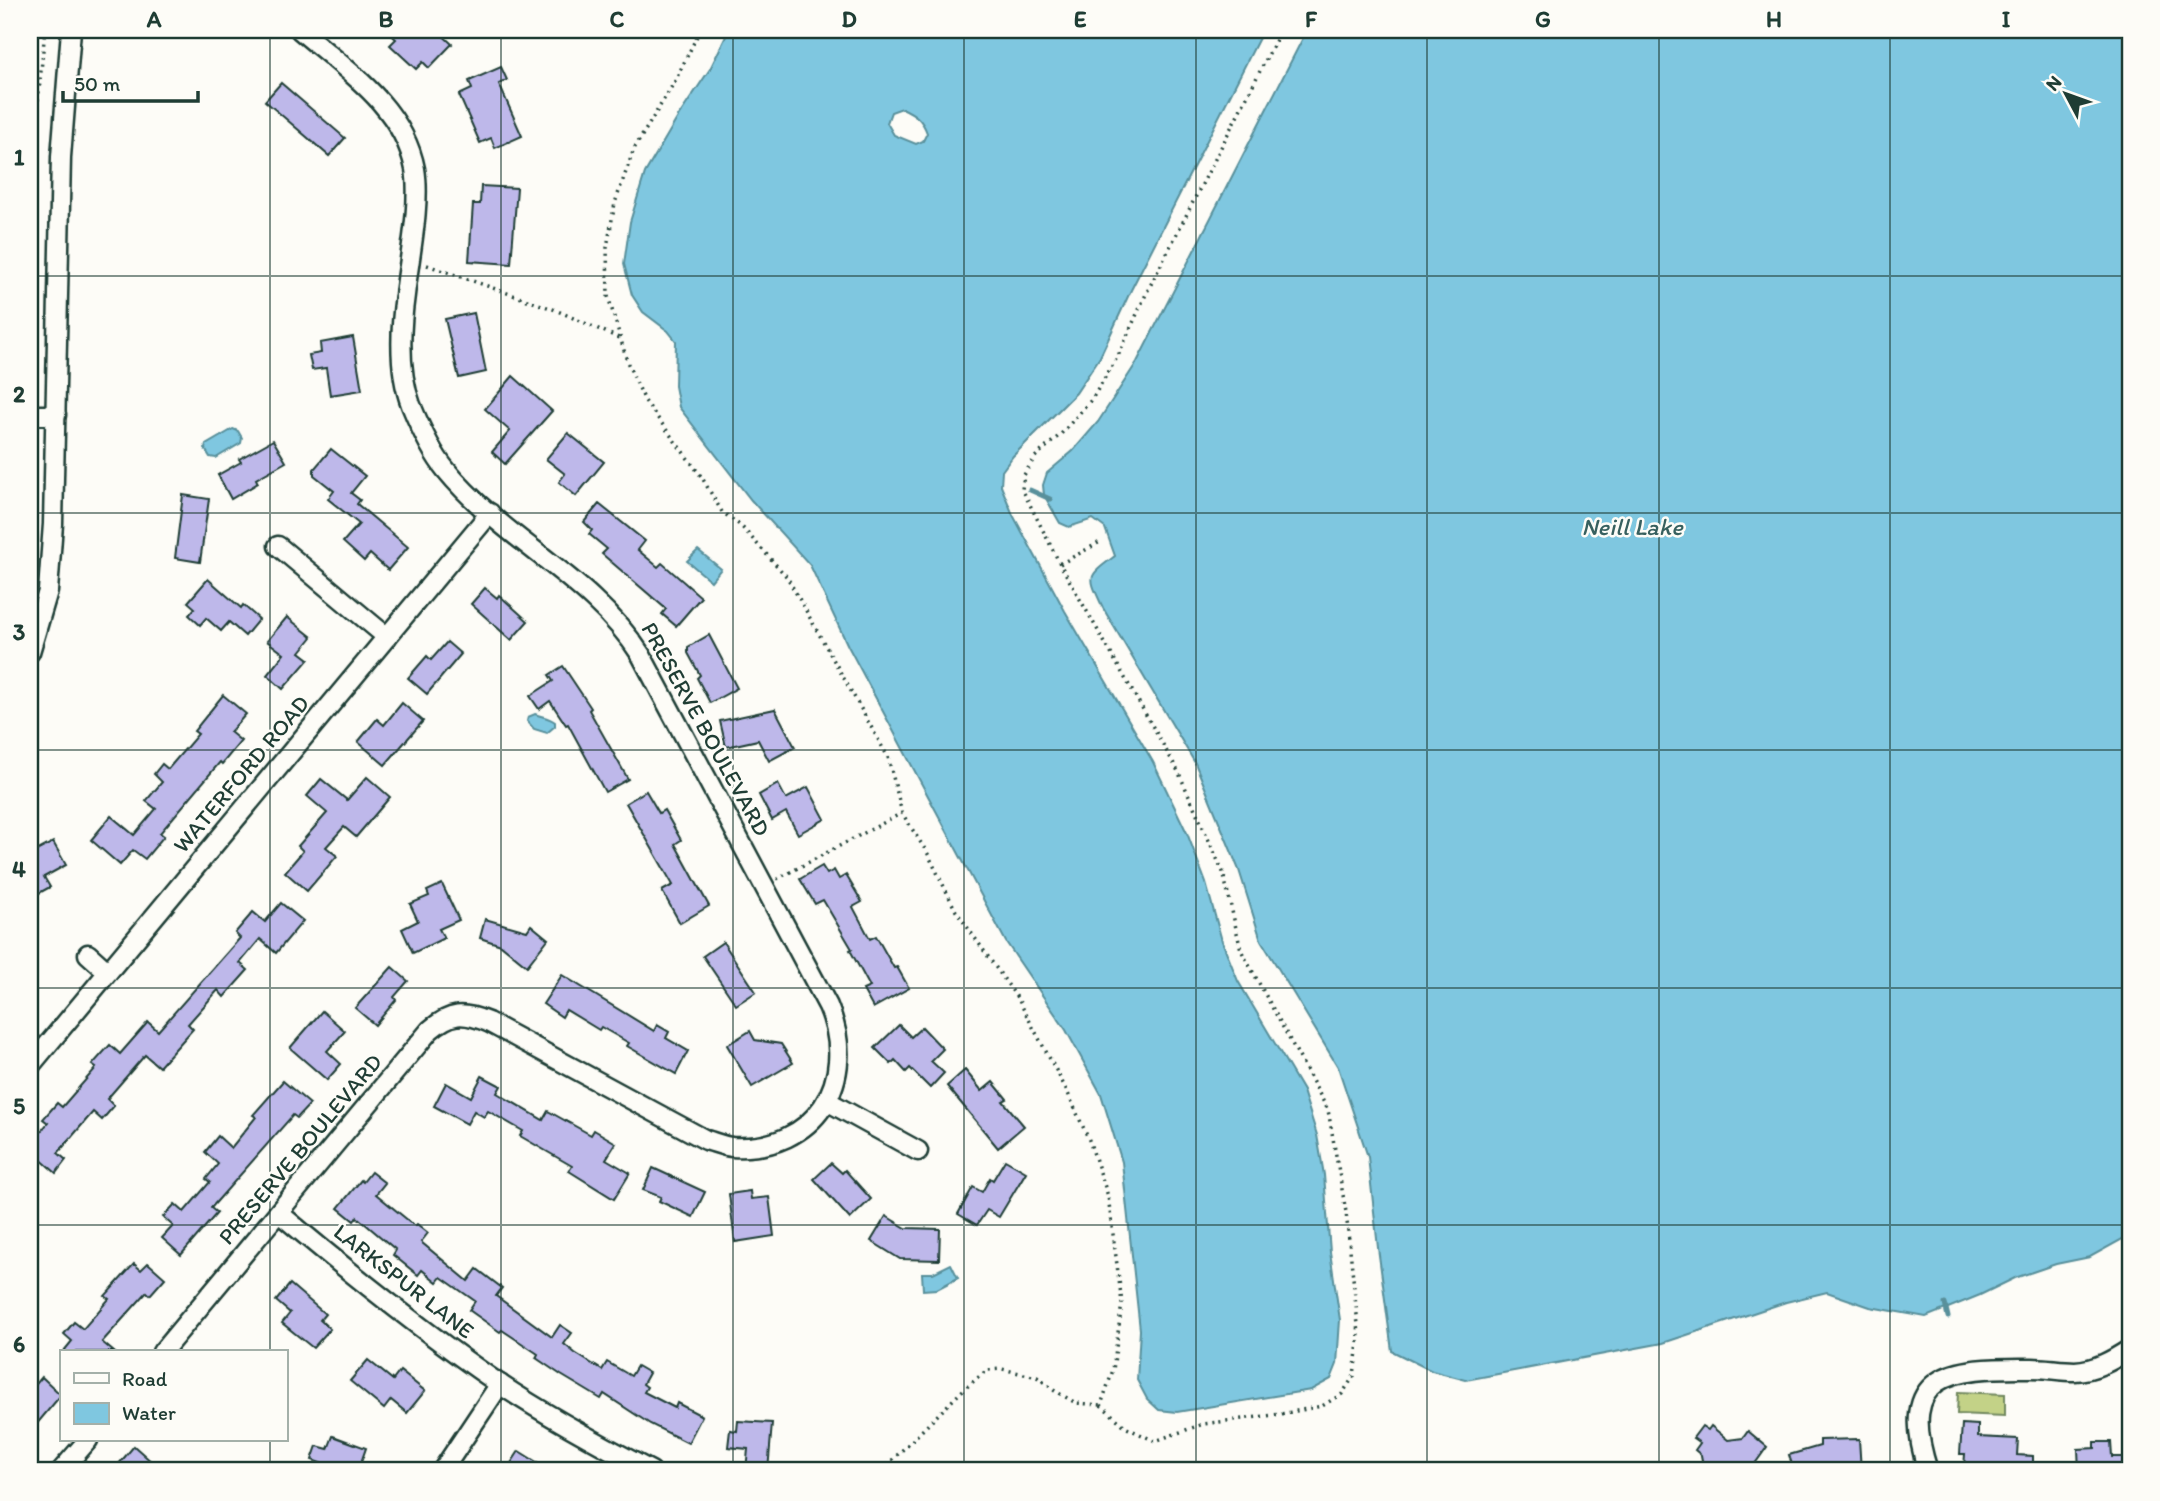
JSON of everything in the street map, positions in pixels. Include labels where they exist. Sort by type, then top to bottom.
[{"type":"street","points":[[30,652],[48,591],[53,524],[61,158],[71,30]]},
{"type":"street","name":"PRESERVE BOULEVARD","points":[[164,1350],[430,1030],[442,1020],[473,1008],[488,1022],[706,1140],[730,1147],[753,1146],[786,1136],[816,1116],[827,1101],[837,1074],[840,1051],[837,1026],[626,631],[601,605],[490,513],[445,469],[425,437],[410,402],[402,366],[401,328],[416,200],[415,171],[408,143],[394,118],[376,96],[300,30]]},
{"type":"street","points":[[30,415],[56,415]]},
{"type":"street","name":"WATERFORD ROAD","points":[[30,1066],[490,513]]},
{"type":"street","points":[[278,546],[387,637]]},
{"type":"street","points":[[88,954],[108,972]]},
{"type":"street","points":[[827,1101],[918,1150]]},
{"type":"street","name":"LARKSPUR LANE","points":[[279,1213],[353,1275],[500,1384],[608,1449],[651,1471]]},
{"type":"street","points":[[1928,1471],[1920,1438],[1919,1410],[1926,1393],[1937,1380],[1954,1372],[1965,1371],[2031,1368],[2076,1371],[2103,1364],[2130,1349]]},
{"type":"street","points":[[442,1471],[500,1384]]},
{"type":"street","points":[[61,1471],[86,1442]]},
{"type":"path","points":[[30,184],[45,30]]},
{"type":"path","points":[[701,30],[634,149],[615,203],[607,247],[608,296],[628,364],[645,401],[701,476],[722,512],[741,526],[787,577],[888,757],[902,813],[928,854],[956,911],[1018,999],[1066,1089],[1089,1140],[1108,1196],[1122,1303],[1114,1370],[1101,1405]]},
{"type":"path","points":[[881,1471],[987,1370],[1002,1369],[1037,1377],[1076,1403],[1101,1405],[1127,1428],[1155,1441],[1203,1424],[1281,1415],[1322,1406],[1342,1394],[1354,1376],[1359,1334],[1346,1212],[1328,1110],[1241,950],[1223,872],[1178,771],[1060,564],[1022,489],[1024,475],[1035,457],[1061,434],[1092,399],[1118,356],[1147,292],[1281,30]]},
{"type":"path","points":[[409,258],[553,309],[621,339]]},
{"type":"path","points":[[1060,564],[1102,541]]},
{"type":"path","points":[[764,886],[902,813]]},
{"type":"green space","points":[[1958,1392],[2005,1394],[2005,1416],[1957,1414]]},
{"type":"water","points":[[729,30],[1263,30],[1131,290],[1100,357],[1076,393],[1013,456],[1002,471],[1001,486],[1013,515],[1065,611],[1153,762],[1187,833],[1238,981],[1303,1091],[1317,1135],[1324,1175],[1330,1252],[1340,1320],[1337,1364],[1331,1379],[1311,1390],[1177,1412],[1159,1410],[1147,1399],[1137,1380],[1140,1330],[1122,1162],[1101,1094],[1066,1030],[1006,942],[848,646],[810,565],[751,500],[679,407],[675,386],[676,341],[668,331],[643,312],[632,295],[624,264],[630,222],[645,173],[710,69]],"holes":[[[902,108],[914,115],[925,128],[927,133],[923,141],[916,144],[894,135],[887,123],[891,112]]]},
{"type":"water","name":"Neill Lake","points":[[1307,30],[2130,30],[2130,1235],[2090,1257],[2056,1264],[2015,1278],[1926,1317],[1870,1307],[1827,1292],[1786,1302],[1663,1343],[1466,1380],[1432,1371],[1392,1351],[1368,1157],[1338,1067],[1261,940],[1239,870],[1195,763],[1094,589],[1092,578],[1095,573],[1115,556],[1105,528],[1093,519],[1069,527],[1060,523],[1044,495],[1043,485],[1047,473],[1073,451],[1098,422],[1137,362]]},
{"type":"water","points":[[233,429],[238,431],[242,438],[241,443],[216,458],[210,457],[205,449],[206,445]]},
{"type":"water","points":[[698,550],[721,569],[711,581],[687,561]]},
{"type":"water","points":[[535,714],[553,720],[555,726],[547,733],[534,729],[527,721],[528,717]]},
{"type":"water","points":[[951,1264],[958,1278],[937,1289],[923,1290],[922,1273],[933,1273]]},
{"type":"building","points":[[386,30],[437,30],[452,44],[429,68],[423,62],[416,69],[390,45],[396,39]]},
{"type":"building","points":[[501,67],[507,80],[499,84],[522,136],[495,148],[491,138],[480,143],[459,95],[472,89],[469,81]]},
{"type":"building","points":[[281,83],[345,138],[329,156],[265,101]]},
{"type":"building","points":[[481,186],[517,188],[511,264],[469,261],[473,204],[480,204]]},
{"type":"building","points":[[474,313],[486,372],[459,378],[445,319]]},
{"type":"building","points":[[353,337],[362,390],[330,395],[326,368],[312,370],[309,355],[321,353],[320,343]]},
{"type":"building","points":[[513,376],[552,411],[505,464],[492,452],[510,431],[485,409]]},
{"type":"building","points":[[568,433],[604,462],[576,496],[559,482],[565,474],[546,459]]},
{"type":"building","points":[[273,440],[286,462],[256,479],[258,483],[231,499],[218,475],[241,462],[239,459]]},
{"type":"building","points":[[331,449],[365,476],[351,493],[360,500],[357,504],[408,547],[388,570],[370,554],[364,561],[343,542],[359,524],[328,499],[334,491],[314,475],[314,469]]},
{"type":"building","points":[[183,495],[209,499],[200,562],[175,558]]},
{"type":"building","points":[[599,504],[645,541],[638,550],[658,567],[662,563],[701,597],[676,626],[662,614],[666,609],[602,554],[607,549],[589,534],[592,530],[584,522]]},
{"type":"building","points":[[208,579],[241,608],[243,605],[259,619],[245,636],[229,622],[221,631],[206,618],[200,625],[189,615],[195,608],[188,602]]},
{"type":"building","points":[[485,588],[497,598],[499,595],[528,621],[511,640],[471,604]]},
{"type":"building","points":[[287,617],[312,637],[300,652],[309,659],[283,689],[267,675],[284,654],[267,641]]},
{"type":"building","points":[[709,635],[737,688],[710,703],[697,678],[700,675],[688,653],[688,647]]},
{"type":"building","points":[[447,642],[461,654],[427,694],[408,678],[427,656],[431,660]]},
{"type":"building","points":[[563,666],[591,708],[589,710],[628,779],[605,792],[568,724],[566,725],[550,701],[539,709],[530,696],[553,681],[549,675]]},
{"type":"building","points":[[223,695],[246,714],[230,732],[241,741],[160,833],[164,836],[145,859],[133,850],[120,865],[91,840],[111,816],[134,835],[156,809],[146,801],[162,782],[154,774],[162,764],[168,769],[198,734],[194,731]]},
{"type":"building","points":[[402,703],[423,721],[385,765],[358,742],[377,719],[384,725]]},
{"type":"building","points":[[775,709],[795,747],[769,761],[758,740],[726,747],[720,721]]},
{"type":"building","points":[[367,777],[390,797],[356,837],[344,827],[326,847],[337,856],[307,891],[285,872],[303,851],[298,846],[327,813],[307,796],[321,779],[347,800]]},
{"type":"building","points":[[778,784],[786,799],[808,787],[825,819],[798,834],[786,812],[772,820],[759,795]]},
{"type":"building","points":[[646,791],[659,813],[664,810],[681,840],[675,844],[709,906],[680,923],[662,891],[673,885],[626,803]]},
{"type":"building","points":[[53,842],[66,865],[44,877],[50,887],[30,898],[30,851],[31,854]]},
{"type":"building","points":[[822,866],[827,874],[834,870],[839,879],[846,875],[862,902],[853,907],[870,939],[876,936],[909,988],[873,1008],[863,990],[870,987],[850,950],[852,949],[823,900],[815,904],[800,879]]},
{"type":"building","points":[[442,884],[459,920],[439,929],[444,938],[413,953],[402,929],[418,921],[410,904],[429,896],[427,891]]},
{"type":"building","points":[[281,903],[303,921],[276,953],[260,939],[240,963],[248,970],[224,997],[218,990],[188,1024],[193,1029],[159,1067],[145,1055],[107,1099],[114,1106],[102,1120],[93,1112],[58,1153],[66,1160],[56,1173],[30,1150],[30,1144],[48,1123],[43,1119],[57,1103],[62,1107],[96,1068],[92,1065],[110,1045],[120,1054],[148,1022],[158,1031],[240,938],[235,933],[253,912],[265,922]]},
{"type":"building","points":[[485,919],[527,931],[531,925],[548,939],[527,966],[501,945],[480,938]]},
{"type":"building","points":[[723,942],[756,992],[736,1005],[703,956]]},
{"type":"building","points":[[392,967],[408,981],[375,1025],[355,1008]]},
{"type":"building","points":[[562,975],[654,1031],[657,1025],[669,1032],[666,1038],[688,1051],[676,1074],[627,1046],[629,1043],[601,1027],[599,1030],[566,1010],[562,1017],[543,1004]]},
{"type":"building","points":[[322,1011],[345,1031],[327,1051],[341,1064],[327,1080],[290,1048]]},
{"type":"building","points":[[899,1025],[911,1037],[922,1027],[943,1049],[931,1061],[944,1073],[930,1088],[910,1068],[906,1072],[895,1060],[891,1064],[875,1048]]},
{"type":"building","points":[[750,1031],[755,1040],[781,1044],[793,1063],[752,1087],[727,1045]]},
{"type":"building","points":[[965,1070],[982,1091],[993,1082],[1007,1099],[1003,1101],[1024,1126],[998,1148],[947,1086]]},
{"type":"building","points":[[482,1076],[501,1086],[497,1093],[543,1120],[548,1111],[591,1135],[594,1130],[616,1143],[606,1159],[630,1173],[614,1199],[569,1171],[572,1166],[520,1136],[523,1131],[488,1111],[484,1117],[474,1111],[467,1124],[434,1106],[446,1083],[471,1097]]},
{"type":"building","points":[[283,1081],[310,1104],[297,1118],[293,1115],[211,1208],[217,1213],[181,1255],[162,1238],[173,1226],[163,1217],[175,1204],[184,1212],[210,1182],[206,1179],[218,1164],[205,1152],[218,1136],[231,1148],[256,1117],[253,1115]]},
{"type":"building","points":[[1005,1160],[1026,1172],[999,1217],[987,1210],[977,1225],[958,1214],[973,1187],[982,1192]]},
{"type":"building","points":[[831,1163],[842,1173],[845,1170],[871,1199],[850,1219],[814,1179]]},
{"type":"building","points":[[653,1168],[705,1192],[693,1217],[659,1201],[661,1197],[643,1190]]},
{"type":"building","points":[[371,1172],[385,1183],[376,1194],[415,1226],[417,1224],[428,1233],[421,1242],[468,1281],[477,1269],[502,1288],[496,1296],[552,1337],[560,1325],[572,1333],[564,1344],[575,1353],[602,1370],[607,1362],[631,1376],[637,1366],[649,1373],[643,1384],[647,1387],[644,1392],[675,1408],[677,1403],[702,1416],[688,1443],[650,1424],[604,1394],[601,1399],[561,1375],[536,1358],[538,1354],[469,1310],[475,1301],[441,1277],[437,1282],[422,1270],[418,1275],[393,1255],[396,1250],[357,1217],[354,1221],[338,1208]]},
{"type":"building","points":[[750,1191],[751,1199],[769,1197],[774,1236],[735,1242],[729,1194]]},
{"type":"building","points":[[886,1216],[906,1228],[940,1229],[939,1260],[900,1259],[871,1241]]},
{"type":"building","points":[[148,1263],[165,1278],[150,1295],[147,1292],[102,1342],[112,1350],[65,1350],[72,1341],[64,1334],[74,1322],[83,1329],[109,1299],[105,1296],[134,1264],[141,1270]]},
{"type":"building","points":[[290,1284],[325,1314],[320,1320],[330,1329],[313,1348],[282,1323],[290,1313],[276,1301]]},
{"type":"building","points":[[368,1360],[393,1380],[400,1371],[425,1391],[407,1413],[391,1400],[384,1409],[350,1381]]},
{"type":"building","points":[[42,1377],[60,1396],[30,1432],[30,1391]]},
{"type":"building","points":[[738,1421],[772,1423],[768,1471],[746,1471],[748,1449],[728,1447],[730,1430],[737,1431]]},
{"type":"building","points":[[1962,1424],[1978,1425],[1978,1437],[2018,1439],[2017,1455],[2033,1456],[2033,1471],[1964,1467],[1965,1454],[1960,1454]]},
{"type":"building","points":[[1702,1426],[1708,1430],[1711,1426],[1728,1440],[1743,1438],[1748,1431],[1767,1447],[1754,1465],[1735,1468],[1736,1471],[1704,1471],[1701,1455],[1695,1450],[1700,1443],[1693,1438]]},
{"type":"building","points":[[333,1436],[366,1448],[358,1471],[323,1471],[326,1465],[312,1460],[317,1446],[328,1449]]},
{"type":"building","points":[[1859,1439],[1861,1471],[1794,1471],[1789,1455],[1820,1446],[1820,1440]]},
{"type":"building","points":[[2095,1442],[2111,1442],[2112,1457],[2125,1457],[2126,1471],[2079,1471],[2078,1449],[2095,1448]]},
{"type":"building","points":[[134,1446],[153,1463],[145,1471],[125,1471],[118,1465]]},
{"type":"building","points":[[519,1451],[551,1471],[506,1471]]},
{"type":"waterway","points":[[1030,490],[1050,499]]},
{"type":"waterway","points":[[1945,1304],[1948,1317]]}]
